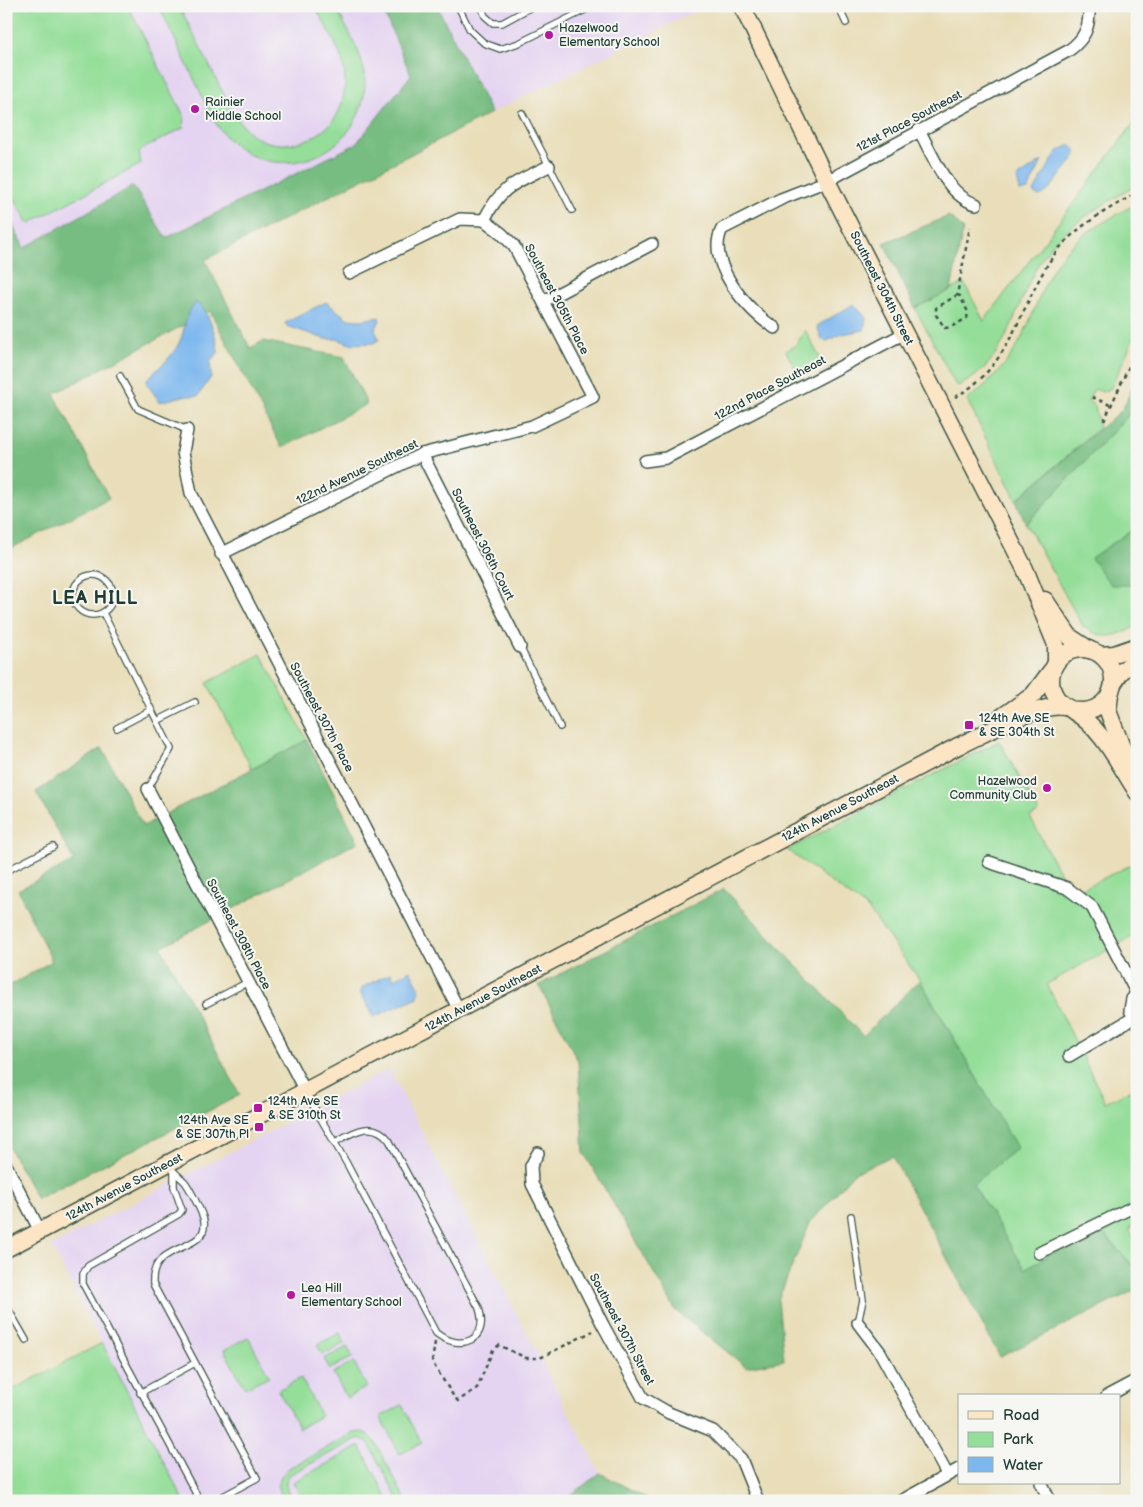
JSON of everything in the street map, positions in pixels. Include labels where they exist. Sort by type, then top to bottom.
[{"type":"street","name":"Southeast 304th Street","points":[[742,6],[828,181],[1025,569],[1056,645],[1054,667]]},
{"type":"street","name":"121st Place Southeast","points":[[774,328],[759,319],[728,279],[716,247],[722,229],[781,198],[828,181],[919,130],[1068,51],[1079,43],[1086,32],[1089,20],[1089,6]]},
{"type":"street","points":[[919,130],[950,185],[961,196],[976,204]]},
{"type":"street","points":[[349,273],[460,219],[484,220],[494,200],[506,188],[549,166]]},
{"type":"street","name":"Southeast 305th Place","points":[[484,220],[501,232],[514,246],[594,397]]},
{"type":"street","points":[[544,301],[652,244]]},
{"type":"street","name":"122nd Place Southeast","points":[[645,461],[666,458],[905,333]]},
{"type":"street","name":"122nd Avenue Southeast","points":[[222,554],[422,454],[532,426],[594,397]]},
{"type":"street","name":"Southeast 307th Place","points":[[187,430],[183,452],[191,492],[459,1010]]},
{"type":"street","name":"Southeast 306th Court","points":[[422,454],[520,647]]},
{"type":"street","name":"Southeast 304th Street","points":[[1025,569],[1070,637],[1096,653]]},
{"type":"street","points":[[1137,646],[1114,654],[1072,650],[1054,667],[1052,691],[1069,709],[1092,724],[1100,733],[1137,792]]},
{"type":"street","points":[[1096,653],[1110,668],[1111,689],[1108,711],[1137,784]]},
{"type":"street","points":[[1069,709],[1084,712],[1104,703],[1121,672],[1137,658]]},
{"type":"street","name":"124th Avenue Southeast","points":[[958,746],[1028,699],[1040,688],[1054,667]]},
{"type":"street","name":"124th Avenue Southeast","points":[[6,1249],[171,1168],[305,1091],[958,746],[1040,709],[1056,705],[1069,709]]},
{"type":"street","name":"Southeast 308th Place","points":[[148,789],[305,1091]]},
{"type":"street","points":[[989,862],[1067,888],[1092,907],[1137,994],[1130,1004],[1135,1020],[1069,1056]]},
{"type":"street","name":"Southeast 307th Street","points":[[538,1153],[531,1166],[532,1184],[603,1325],[643,1398],[669,1412],[713,1431],[741,1459],[758,1501]]},
{"type":"street","points":[[6,1166],[40,1231]]},
{"type":"street","points":[[1039,1253],[1137,1205]]},
{"type":"street","points":[[858,1323],[880,1352],[948,1474]]},
{"type":"street","points":[[1111,1394],[1137,1380]]},
{"type":"street","points":[[901,1501],[958,1469]]},
{"type":"street","points":[[1042,1484],[1050,1501]]},
{"type":"lane","points":[[458,6],[470,30],[484,43],[500,49],[519,43],[593,6]]},
{"type":"lane","points":[[481,6],[485,16],[493,23],[502,23],[532,6]]},
{"type":"lane","points":[[838,6],[846,23]]},
{"type":"lane","points":[[522,112],[572,210]]},
{"type":"lane","points":[[120,376],[138,409],[187,430]]},
{"type":"lane","points":[[96,575],[107,581],[111,586],[113,592],[112,604],[103,613],[96,615],[82,612],[74,602],[74,588],[84,577],[96,575]]},
{"type":"lane","points":[[103,613],[171,748],[148,789]]},
{"type":"lane","points":[[520,647],[560,726]]},
{"type":"lane","points":[[157,721],[195,702]]},
{"type":"lane","points":[[117,728],[151,710]]},
{"type":"lane","points":[[6,871],[53,847]]},
{"type":"lane","points":[[206,1004],[248,982]]},
{"type":"lane","points":[[305,1091],[436,1333],[453,1343],[467,1342],[473,1339],[478,1334],[482,1321],[479,1308],[385,1135],[379,1131],[366,1128],[334,1142]]},
{"type":"lane","points":[[171,1168],[186,1183],[204,1220],[202,1231],[195,1241],[159,1259],[152,1270],[153,1284],[257,1478],[214,1501]]},
{"type":"lane","points":[[171,1168],[174,1187],[182,1210],[179,1214],[88,1266],[83,1274],[83,1284],[140,1393],[200,1501]]},
{"type":"lane","points":[[851,1216],[863,1300],[858,1323]]},
{"type":"lane","points":[[6,1305],[26,1340]]},
{"type":"lane","points":[[140,1393],[195,1363]]},
{"type":"path","points":[[955,397],[973,387],[996,363],[1012,336],[1031,293],[1055,254],[1075,232],[1137,193]]},
{"type":"path","points":[[957,295],[960,296],[968,312],[967,318],[951,327],[945,328],[936,315],[936,308],[957,295],[970,226]]},
{"type":"path","points":[[1104,421],[1137,349]]},
{"type":"path","points":[[1092,397],[1110,405]]},
{"type":"path","points":[[436,1333],[432,1362],[458,1401],[479,1385],[493,1350],[499,1345],[526,1358],[540,1358],[603,1325]]},
{"type":"shaded area","name":"Rainier Middle School","points":[[6,6],[381,6],[411,75],[356,144],[166,238],[133,186],[23,248],[6,211]]},
{"type":"shaded area","name":"Hazelwood Elementary School","points":[[437,6],[706,6],[491,113]]},
{"type":"shaded area","name":"Lea Hill Elementary School","points":[[389,1069],[600,1473],[563,1501],[184,1501],[51,1246]]},
{"type":"green space","points":[[6,6],[128,6],[184,116],[183,128],[139,151],[141,164],[28,224],[6,182]]},
{"type":"green space","points":[[159,6],[179,6],[227,100],[247,130],[267,142],[291,144],[314,137],[324,130],[341,108],[345,85],[342,60],[315,6],[335,6],[359,53],[364,73],[365,83],[361,108],[351,128],[335,145],[316,156],[294,162],[272,162],[250,155],[230,141],[215,122]]},
{"type":"green space","points":[[381,6],[437,6],[491,113],[205,260],[250,348],[263,341],[344,357],[367,404],[282,448],[210,311],[54,394],[109,498],[6,551],[6,211],[24,248],[133,186],[166,238],[356,144],[411,75]]},
{"type":"green space","points":[[1137,119],[1137,185],[1071,227],[1052,245],[1030,281],[1003,342],[992,360],[977,375],[958,386],[955,384],[915,308],[964,283],[984,321]]},
{"type":"green space","points":[[1137,203],[1137,331],[1111,388],[1103,392],[1094,389],[1088,401],[1095,406],[1099,428],[1016,500],[967,400],[993,378],[1009,358],[1021,339],[1044,286],[1058,261],[1067,250],[1082,236]]},
{"type":"green space","points":[[949,216],[963,229],[951,290],[915,308],[884,243]]},
{"type":"green space","points":[[805,330],[821,360],[797,372],[786,351],[796,345]]},
{"type":"green space","points":[[1137,378],[1137,406],[1026,524],[1016,500],[1122,410]]},
{"type":"green space","points":[[1137,406],[1137,527],[1091,558],[1129,585],[1137,579],[1137,626],[1122,633],[1103,636],[1082,625],[1026,524]]},
{"type":"green space","points":[[1137,527],[1137,579],[1129,585],[1111,585],[1091,558]]},
{"type":"green space","points":[[261,654],[307,740],[252,769],[207,683]]},
{"type":"green space","points":[[307,740],[358,842],[161,947],[240,1095],[37,1199],[6,1142],[6,988],[52,961],[18,890],[74,861],[36,792],[102,748],[143,826]]},
{"type":"green space","points":[[999,741],[1039,812],[1030,817],[1071,894],[1137,862],[1137,934],[1047,984],[1105,1102],[1137,1087],[1137,1224],[1129,1229],[1137,1242],[1137,1270],[1097,1227],[1025,1269],[972,1184],[1017,1148],[920,980],[868,909],[787,850]]},
{"type":"green space","points":[[724,889],[863,1036],[920,980],[1017,1148],[973,1184],[1025,1269],[1097,1226],[1137,1270],[1137,1289],[1000,1357],[892,1156],[854,1173],[810,1223],[778,1300],[784,1360],[746,1367],[676,1311],[584,1153],[578,1061],[539,985]]},
{"type":"green space","points":[[340,1333],[345,1343],[323,1355],[317,1345]]},
{"type":"green space","points":[[248,1337],[269,1376],[245,1388],[224,1350]]},
{"type":"green space","points":[[102,1343],[184,1501],[6,1501],[6,1393]]},
{"type":"green space","points":[[347,1347],[353,1357],[330,1369],[324,1359]]},
{"type":"green space","points":[[354,1362],[367,1387],[347,1398],[333,1373]]},
{"type":"green space","points":[[301,1378],[321,1416],[299,1428],[278,1390]]},
{"type":"green space","points":[[402,1405],[422,1443],[400,1454],[380,1417]]},
{"type":"green space","points":[[362,1432],[374,1440],[406,1501],[399,1501],[368,1442],[359,1438],[291,1474],[286,1484],[293,1501],[285,1501],[277,1486],[281,1476],[289,1468],[354,1433]]},
{"type":"green space","points":[[360,1446],[389,1501],[303,1501],[293,1482]]},
{"type":"green space","points":[[600,1473],[652,1501],[563,1501]]},
{"type":"water","points":[[1070,145],[1076,151],[1075,157],[1048,191],[1040,196],[1034,194],[1057,152]]},
{"type":"water","points":[[1042,161],[1028,190],[1020,192],[1017,178]]},
{"type":"water","points":[[326,302],[348,319],[361,320],[379,317],[380,320],[375,330],[379,340],[373,343],[350,344],[338,339],[325,339],[287,326],[285,323]]},
{"type":"water","points":[[196,303],[205,311],[212,325],[216,340],[218,353],[210,361],[211,377],[198,396],[183,396],[160,402],[147,384],[147,379],[169,358],[176,348],[189,312]]},
{"type":"water","points":[[854,304],[866,318],[864,330],[842,334],[827,341],[822,340],[817,326]]},
{"type":"water","points":[[410,970],[420,989],[418,997],[374,1017],[360,992],[363,987],[391,973],[394,979]]},
{"type":"place","name":"Hazelwood Elementary School","points":[[549,35]]},
{"type":"place","name":"Rainier Middle School","points":[[195,109]]},
{"type":"place","name":"124th Ave SE & SE 304th St","points":[[969,725]]},
{"type":"place","name":"Hazelwood Community Club","points":[[1047,788]]},
{"type":"place","name":"124th Ave SE & SE 310th St","points":[[258,1108]]},
{"type":"place","name":"124th Ave SE & SE 307th Pl","points":[[259,1127]]},
{"type":"place","name":"Lea Hill Elementary School","points":[[291,1295]]},
{"type":"district","name":"LEA HILL","points":[[95,598]]}]
